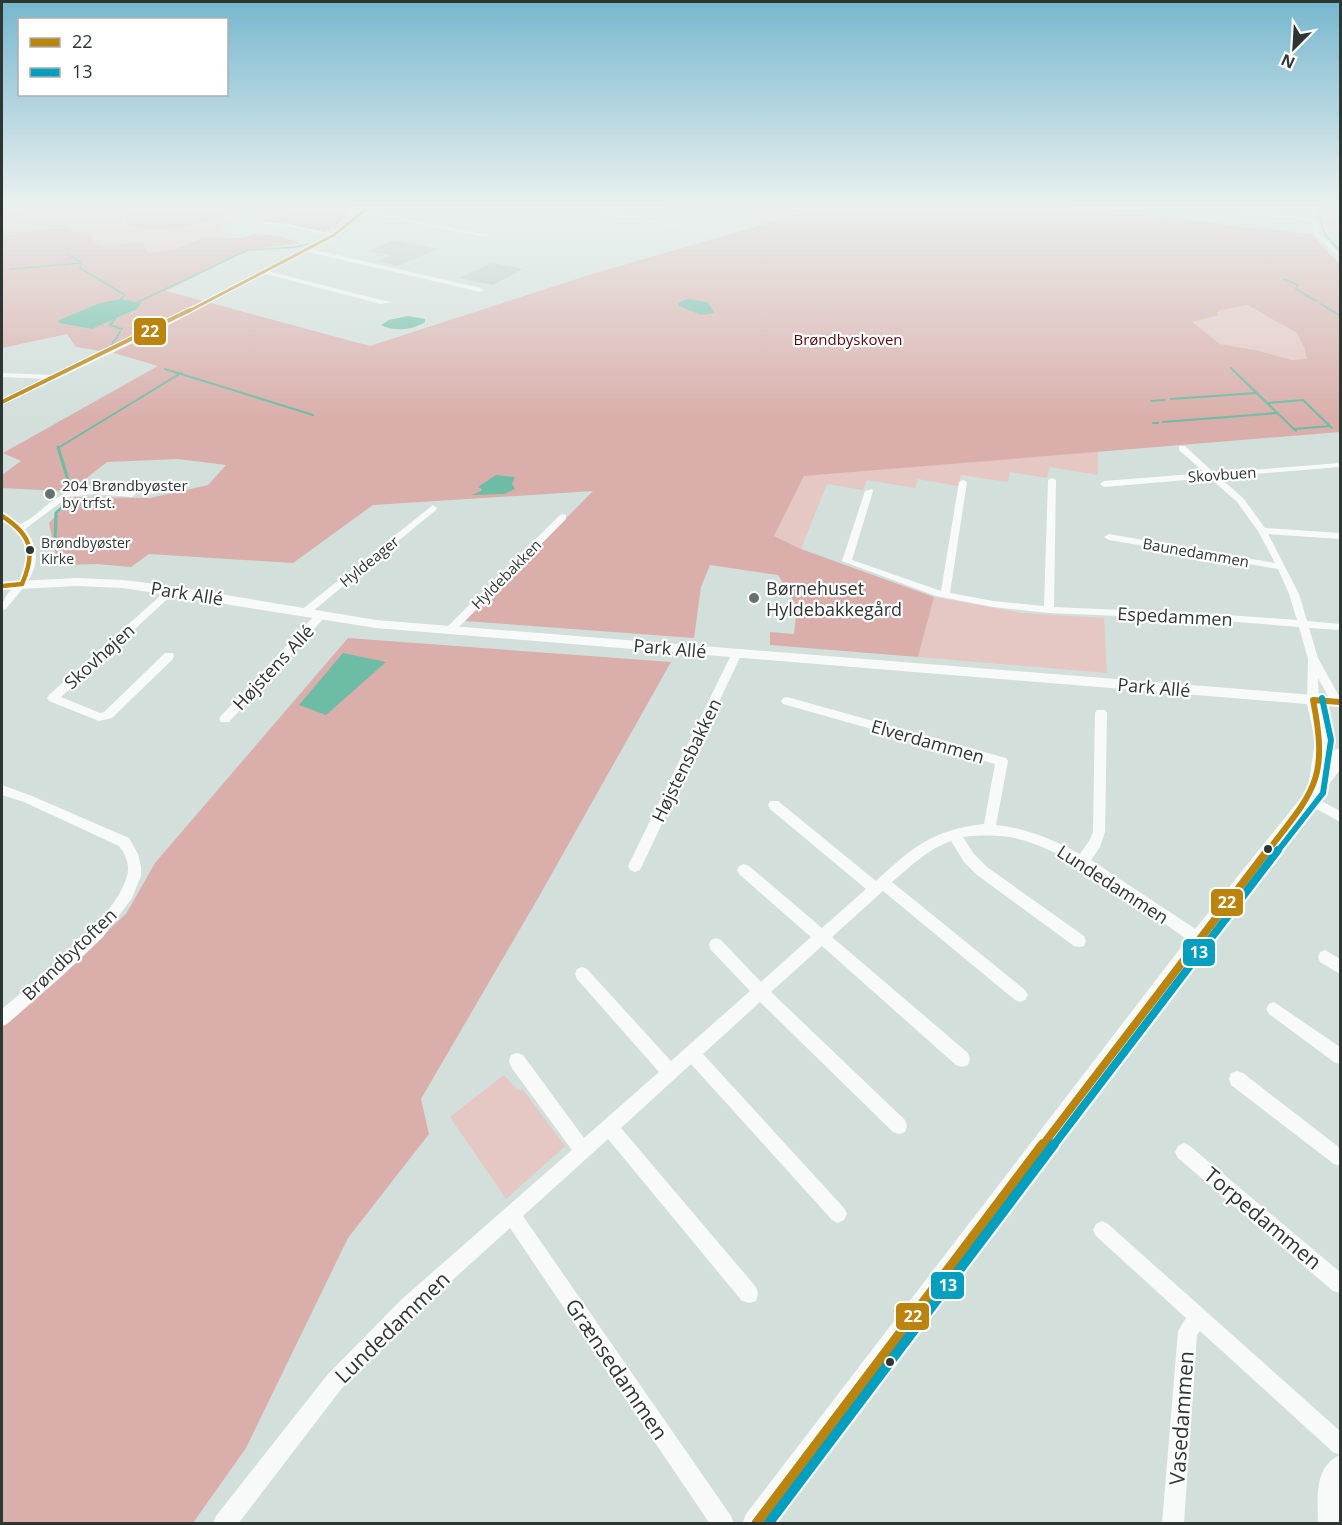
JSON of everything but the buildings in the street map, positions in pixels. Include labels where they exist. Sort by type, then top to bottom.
[{"type":"street","points":[[2,402],[147,333],[254,277]]},
{"type":"street","points":[[284,277],[370,300],[390,302]]},
{"type":"street","points":[[425,277],[481,290]]},
{"type":"street","points":[[2,375],[52,377]]},
{"type":"street","name":"Baunedammen","points":[[1182,448],[1240,500],[1262,531],[1294,595],[1313,658],[1339,705]]},
{"type":"street","name":"Skovbuen","points":[[1104,483],[1341,465]]},
{"type":"street","points":[[1049,610],[1052,480]]},
{"type":"street","points":[[945,595],[963,482]]},
{"type":"street","name":"Espedammen","points":[[869,491],[847,561],[945,595],[993,604],[1049,610],[1213,617],[1341,627]]},
{"type":"street","points":[[20,528],[37,520],[56,501],[73,493],[132,494]]},
{"type":"street","name":"Hyldeager","points":[[304,613],[434,508]]},
{"type":"street","points":[[2,516],[20,528],[31,543],[32,558],[29,572],[22,584],[2,607]]},
{"type":"street","name":"Hyldebakken","points":[[449,631],[563,517]]},
{"type":"street","name":"Baunedammen","points":[[1262,531],[1341,536]]},
{"type":"street","name":"Baunedammen","points":[[1109,537],[1282,567]]},
{"type":"street","name":"Park Allé","points":[[2,586],[76,582],[172,590],[320,616],[449,631],[1312,700],[1339,705]]},
{"type":"street","name":"Skovhøjen","points":[[169,656],[108,715],[99,717],[53,698],[172,590]]},
{"type":"street","name":"Højstens Allé","points":[[225,719],[320,616]]},
{"type":"street","name":"Højstensbakken","points":[[635,866],[737,653]]},
{"type":"street","name":"Baunedammen","points":[[1312,700],[1313,658]]},
{"type":"street","points":[[1312,700],[1322,740],[1312,794]]},
{"type":"street","name":"Elverdammen","points":[[787,701],[1002,761],[989,830]]},
{"type":"street","points":[[1083,860],[1095,843],[1099,832],[1101,713]]},
{"type":"street","points":[[756,1524],[1198,939],[1338,762],[1341,754]]},
{"type":"street","name":"Brøndbytoften","points":[[2,790],[28,798],[124,842],[130,850],[135,875],[126,897],[111,918],[2,1019]]},
{"type":"street","points":[[1312,794],[1341,817]]},
{"type":"street","points":[[774,805],[1020,995]]},
{"type":"street","name":"Lundedammen","points":[[224,1524],[335,1382],[409,1306],[918,852],[954,834],[989,830],[1008,832],[1046,842],[1083,860],[1198,939]]},
{"type":"street","points":[[954,834],[969,858],[982,871],[1079,940]]},
{"type":"street","points":[[744,870],[962,1059]]},
{"type":"street","points":[[716,945],[899,1126]]},
{"type":"street","points":[[1325,957],[1341,967]]},
{"type":"street","points":[[582,974],[671,1073]]},
{"type":"street","points":[[1274,1009],[1341,1056]]},
{"type":"street","points":[[692,1054],[838,1214]]},
{"type":"street","points":[[516,1062],[583,1151]]},
{"type":"street","points":[[1237,1079],[1341,1158]]},
{"type":"street","points":[[609,1127],[749,1294]]},
{"type":"street","name":"Torpedammen","points":[[1185,1152],[1341,1284]]},
{"type":"street","name":"Grænsedammen","points":[[512,1215],[723,1524]]},
{"type":"street","name":"Vasedammen","points":[[1102,1230],[1341,1445]]},
{"type":"street","name":"Vasedammen","points":[[1173,1524],[1188,1331],[1199,1317]]},
{"type":"street","points":[[1329,1524],[1328,1483],[1341,1466]]},
{"type":"shaded area","points":[[121,299],[141,303],[137,309],[92,329],[58,323],[59,320],[100,303]]},
{"type":"shaded area","points":[[687,299],[707,302],[715,313],[701,315],[679,306],[678,303]]},
{"type":"shaded area","points":[[1246,305],[1297,333],[1307,360],[1292,360],[1220,344],[1191,322],[1217,317],[1218,311]]},
{"type":"shaded area","points":[[408,316],[425,319],[425,322],[403,329],[392,329],[381,325],[389,320]]},
{"type":"shaded area","points":[[1098,451],[1098,475],[1049,467],[1047,478],[1010,472],[1008,482],[961,475],[958,486],[918,479],[915,488],[867,480],[863,490],[827,484],[801,549],[774,536],[804,476]]},
{"type":"shaded area","points":[[496,475],[515,477],[512,484],[515,489],[504,494],[472,495],[481,491],[482,489],[478,487]]},
{"type":"shaded area","points":[[934,597],[1022,613],[1104,618],[1107,673],[918,657]]},
{"type":"shaded area","points":[[343,653],[386,662],[326,715],[299,705]]},
{"type":"shaded area","points":[[504,1075],[517,1090],[523,1090],[565,1146],[506,1199],[450,1117]]},
{"type":"green space","name":"Brøndbyskoven","points":[[2,277],[194,277],[166,291],[370,346],[582,277],[1340,277],[1340,432],[804,476],[774,536],[801,549],[934,597],[918,657],[770,645],[770,632],[794,634],[797,607],[778,575],[710,565],[701,587],[694,638],[465,621],[593,491],[373,505],[293,563],[149,554],[131,567],[97,564],[58,565],[49,523],[74,497],[150,498],[208,485],[226,465],[178,459],[107,462],[75,487],[58,491],[2,488],[2,475],[21,461],[3,453],[158,366],[114,353],[76,347],[67,334],[2,348]],"holes":[[[1247,305],[1297,333],[1307,359],[1292,360],[1220,344],[1192,322],[1217,316],[1218,311]],[[137,309],[92,329],[58,323]]]},
{"type":"green space","points":[[348,638],[671,662],[541,893],[421,1099],[429,1134],[348,1238],[246,1448],[193,1523],[2,1524],[2,1027],[126,914],[155,863]]},
{"type":"waterway","points":[[95,277],[125,295],[121,299]]},
{"type":"waterway","points":[[138,302],[191,277]]},
{"type":"waterway","points":[[1284,279],[1298,285],[1296,289],[1316,301]]},
{"type":"waterway","points":[[1321,304],[1334,312]]},
{"type":"waterway","points":[[1334,312],[1340,316]]},
{"type":"waterway","points":[[115,319],[110,325],[122,329]]},
{"type":"waterway","points":[[111,346],[120,332]]},
{"type":"waterway","points":[[1231,368],[1257,393]]},
{"type":"waterway","points":[[165,369],[180,374]]},
{"type":"waterway","points":[[58,448],[180,374]]},
{"type":"waterway","points":[[180,374],[313,415]]},
{"type":"waterway","points":[[1171,399],[1257,393]]},
{"type":"waterway","points":[[1257,393],[1277,413]]},
{"type":"waterway","points":[[1151,401],[1164,400]]},
{"type":"waterway","points":[[1268,403],[1303,400],[1330,426]]},
{"type":"waterway","points":[[1163,422],[1277,413]]},
{"type":"waterway","points":[[1277,413],[1296,431]]},
{"type":"waterway","points":[[1153,423],[1158,423]]},
{"type":"waterway","points":[[1294,429],[1330,426]]},
{"type":"waterway","points":[[58,448],[68,480]]},
{"type":"waterway","points":[[55,543],[56,513],[71,499]]},
{"type":"transit line","name":"22","points":[[2,402],[147,333],[254,277]]},
{"type":"transit line","name":"22","points":[[2,516],[20,529],[26,537],[30,553],[30,563],[22,584],[2,586]]},
{"type":"transit line","name":"13","points":[[768,1524],[1205,944],[1323,793],[1331,740],[1322,698]]},
{"type":"transit line","name":"22","points":[[756,1524],[1198,939],[1308,799],[1317,775],[1320,750],[1313,700],[1340,702]]},
{"type":"place","name":"204 Brøndbyøster by trfst.","points":[[50,494]]},
{"type":"place","name":"Brøndbyøster Kirke","points":[[30,550]]},
{"type":"place","name":"Børnehuset Hyldebakkegård","points":[[754,598]]}]
